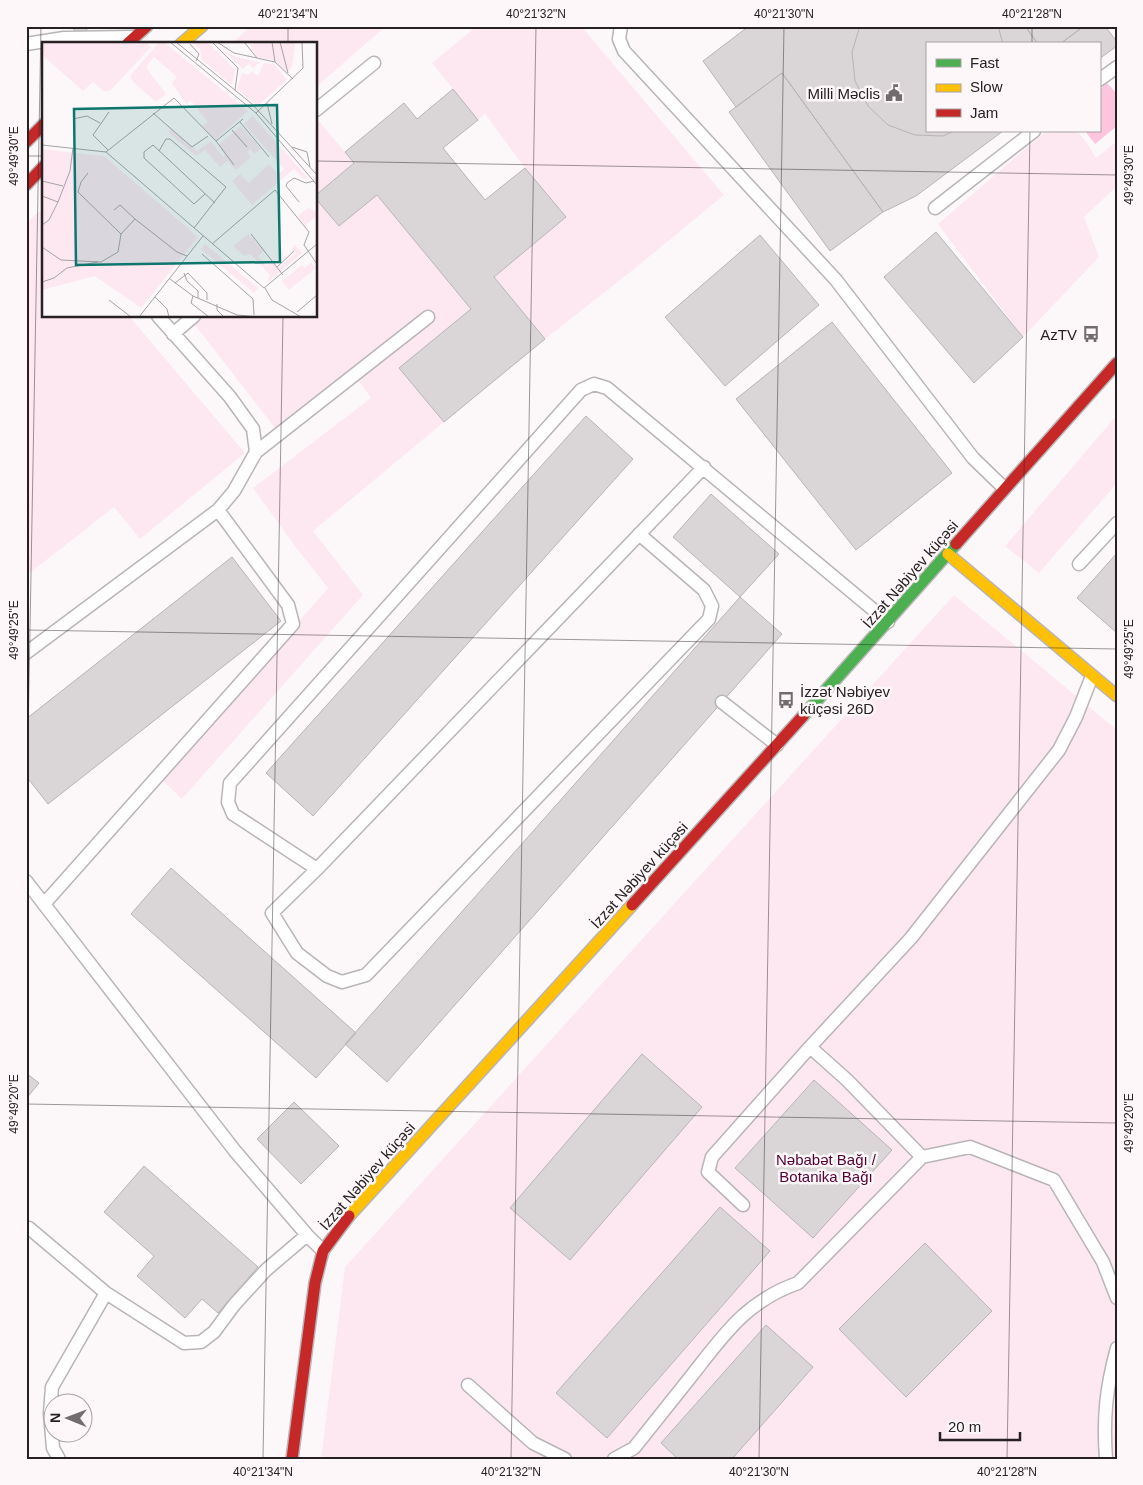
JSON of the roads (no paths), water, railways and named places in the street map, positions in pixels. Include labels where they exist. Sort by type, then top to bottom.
[{"type":"main road","points":[[130,40],[147,26]]},
{"type":"main road","points":[[183,42],[202,26]]},
{"type":"main road","points":[[26,142],[41,131]]},
{"type":"main road","points":[[29,182],[42,168]]},
{"type":"main road","name":"İzzət Nəbiyev küçəsi","points":[[292,1459],[315,1283],[323,1250],[342,1224],[888,622],[1004,488],[1117,363]]},
{"type":"main road","points":[[948,554],[1117,696]]},
{"type":"lane","points":[[621,26],[619,39],[624,51],[836,280],[973,458],[1004,488]]},
{"type":"lane","points":[[26,44],[64,38],[130,40]]},
{"type":"lane","points":[[318,108],[374,63]]},
{"type":"lane","points":[[1100,79],[1117,67]]},
{"type":"lane","points":[[26,120],[41,131]]},
{"type":"lane","points":[[935,208],[1033,132]]},
{"type":"lane","points":[[29,182],[42,189]]},
{"type":"lane","points":[[26,653],[218,510],[234,491],[256,452],[428,317]]},
{"type":"lane","points":[[160,318],[230,397],[253,429],[256,452]]},
{"type":"lane","points":[[174,334],[192,318]]},
{"type":"lane","points":[[317,869],[233,814],[228,802],[230,783],[581,390],[594,384],[608,388],[888,622]]},
{"type":"lane","points":[[639,534],[704,590],[712,606],[709,619],[674,664],[366,975],[342,982],[327,976],[297,952],[272,913],[317,869],[639,534],[704,467]]},
{"type":"lane","points":[[44,904],[293,624],[288,605],[218,510]]},
{"type":"lane","points":[[1079,564],[1117,523]]},
{"type":"lane","points":[[743,1205],[708,1172],[712,1157],[910,938],[1059,750],[1076,717],[1092,676]]},
{"type":"lane","points":[[722,702],[777,745]]},
{"type":"lane","points":[[26,881],[235,1151],[307,1235],[323,1250]]},
{"type":"lane","points":[[810,1047],[846,1080],[922,1157]]},
{"type":"lane","points":[[614,1459],[634,1448],[733,1323],[760,1301],[779,1290],[798,1283],[922,1157],[970,1147],[1054,1180],[1103,1262],[1117,1298]]},
{"type":"lane","points":[[28,1228],[106,1294],[184,1343],[201,1342],[214,1332],[234,1305],[266,1270],[307,1235]]},
{"type":"lane","points":[[59,1459],[53,1448],[50,1413],[52,1387],[106,1294]]},
{"type":"lane","points":[[1106,1459],[1104,1427],[1108,1379],[1117,1348]]},
{"type":"lane","points":[[468,1385],[533,1442],[565,1459]]},
{"type":"place","name":"Milli Məclis","points":[[894,93]]},
{"type":"place","name":"AzTV","points":[[1091,334]]},
{"type":"place","name":"İzzət Nəbiyev küçəsi 26D","points":[[786,700]]},
{"type":"park label","name":"Nəbabət Bağı / Botanika Bağı","points":[[826,1168]]}]
